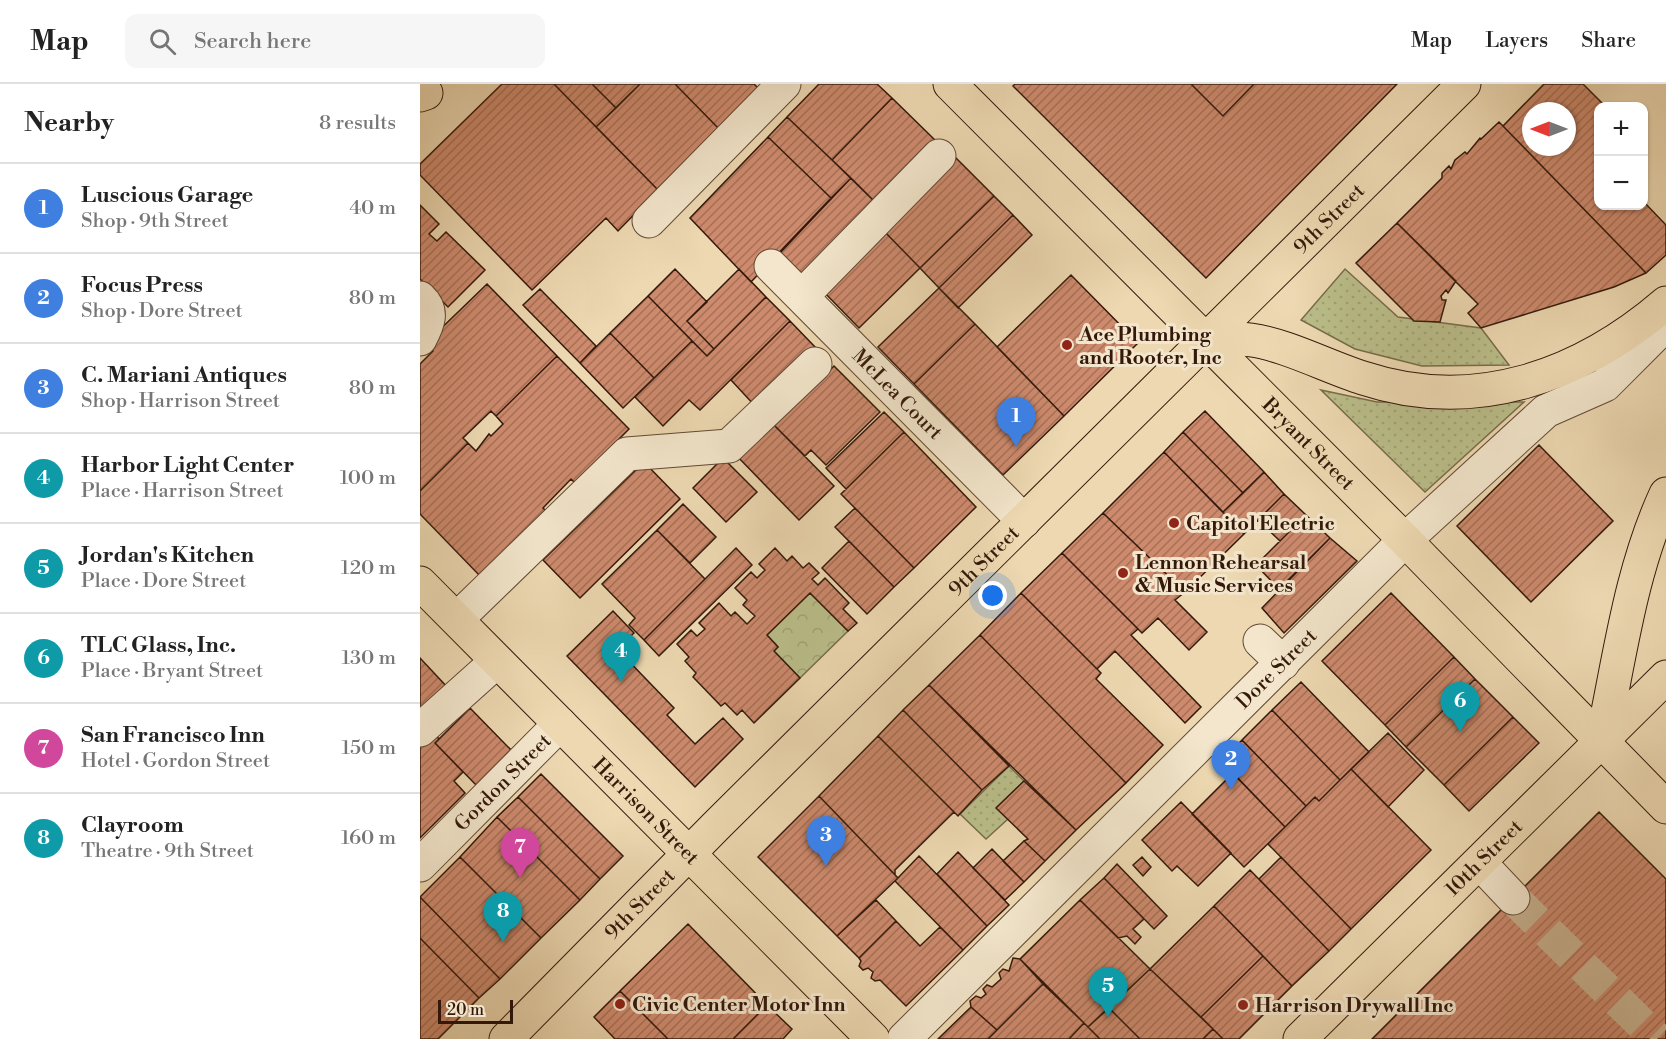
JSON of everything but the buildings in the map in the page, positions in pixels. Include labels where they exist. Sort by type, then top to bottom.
[{"type":"main road","name":"Bryant Street","points":[[950,84],[1405,540],[1666,807]]},
{"type":"main road","name":"9th Street","points":[[506,1039],[689,853],[1464,84]]},
{"type":"main road","points":[[1206,340],[1236,339],[1261,342],[1363,378],[1400,387],[1470,391],[1516,384],[1560,371],[1623,336],[1666,303]]},
{"type":"main road","points":[[1602,741],[1632,592],[1642,555],[1666,494]]},
{"type":"main road","name":"Harrison Street","points":[[420,583],[873,1039]]},
{"type":"main road","name":"10th Street","points":[[1300,1039],[1666,677]]},
{"type":"street","points":[[649,221],[784,84]]},
{"type":"street","points":[[802,296],[939,156]]},
{"type":"street","name":"McLea Court","points":[[771,266],[1024,521]]},
{"type":"street","points":[[420,298],[427,304],[429,321],[420,339]]},
{"type":"street","name":"Dore Street","points":[[904,1039],[1271,652],[1405,540],[1546,411],[1605,385],[1666,324]]},
{"type":"street","points":[[457,620],[627,454],[729,446],[815,364]]},
{"type":"street","points":[[420,730],[497,661]]},
{"type":"street","name":"Gordon Street","points":[[420,865],[560,724]]},
{"type":"street","points":[[1480,863],[1514,898]]},
{"type":"green space","points":[[1345,269],[1398,317],[1481,328],[1509,365],[1422,366],[1355,349],[1301,320]]},
{"type":"green space","points":[[1321,390],[1377,402],[1524,402],[1425,492]]},
{"type":"green space","points":[[810,593],[848,631],[800,678],[774,651],[778,647],[767,635]]},
{"type":"green space","points":[[1009,766],[1024,781],[997,807],[1008,819],[986,839],[960,814]]},
{"type":"tunnel","points":[[1513,898],[1657,1039]]},
{"type":"place","name":"Ace Plumbing and Rooter, Inc","points":[[1067,345]]},
{"type":"place","name":"Luscious Garage","points":[[1016,447]]},
{"type":"place","name":"Capitol Electric","points":[[1174,523]]},
{"type":"place","name":"Lennon Rehearsal & Music Services","points":[[1123,573]]},
{"type":"place","name":"Harbor Light Center","points":[[621,682]]},
{"type":"place","name":"TLC Glass, Inc.","points":[[1460,732]]},
{"type":"place","name":"Focus Press","points":[[1231,790]]},
{"type":"place","name":"C. Mariani Antiques","points":[[826,866]]},
{"type":"place","name":"San Francisco Inn","points":[[520,878]]},
{"type":"place","name":"Clayroom","points":[[503,942]]},
{"type":"place","name":"Civic Center Motor Inn","points":[[620,1004]]},
{"type":"place","name":"Harrison Drywall Inc","points":[[1243,1005]]},
{"type":"place","name":"Jordan's Kitchen","points":[[1108,1017]]}]
